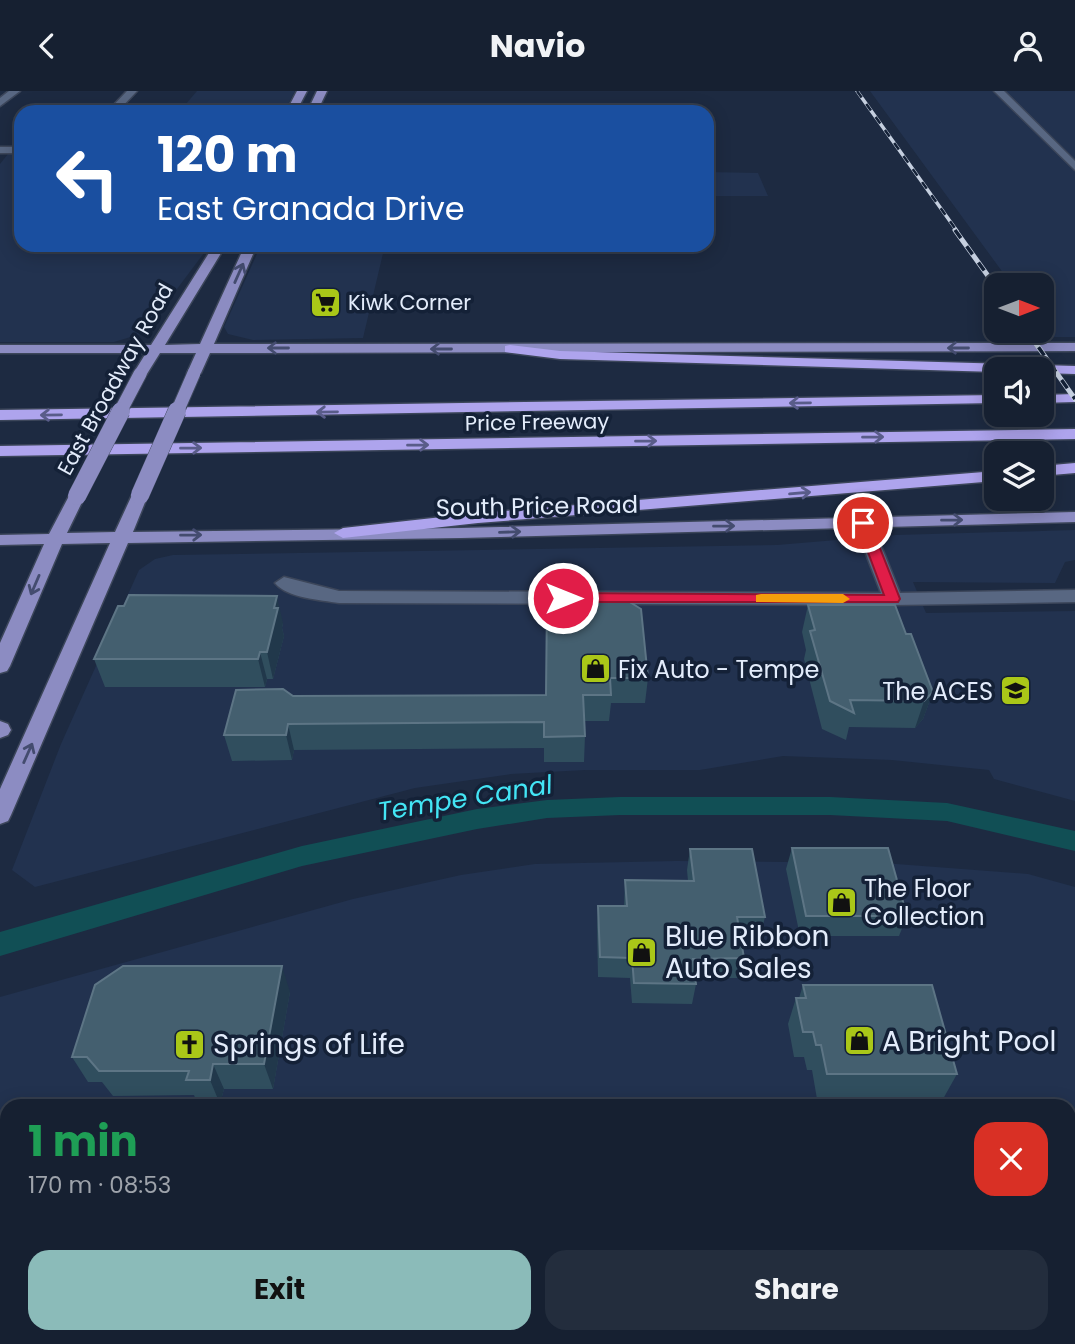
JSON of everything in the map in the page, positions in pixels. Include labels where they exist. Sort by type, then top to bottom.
[{"type":"highway","points":[[510,349],[560,355],[984,367]]},
{"type":"highway","points":[[1054,369],[1075,370]]},
{"type":"highway","points":[[1054,399],[1075,398]]},
{"type":"highway","name":"Price Freeway","points":[[0,415],[984,399]]},
{"type":"highway","name":"Price Freeway","points":[[0,451],[1075,434]]},
{"type":"highway","points":[[1054,470],[1075,468]]},
{"type":"highway","points":[[344,533],[478,518],[984,476]]},
{"type":"main road","name":"East Broadway Road","points":[[0,666],[55,539],[140,374],[216,252]]},
{"type":"main road","points":[[0,815],[248,252]]},
{"type":"main road","points":[[0,349],[1075,347]]},
{"type":"main road","name":"South Price Road","points":[[0,540],[461,533],[1075,517]]},
{"type":"street","points":[[0,103],[15,91]]},
{"type":"street","points":[[119,105],[132,91]]},
{"type":"street","points":[[999,91],[1075,167]]},
{"type":"street","points":[[863,523],[893,599]]},
{"type":"street","points":[[284,583],[310,592],[339,597],[893,599],[1075,596]]},
{"type":"shaded area","points":[[197,91],[295,91],[288,105],[185,105]]},
{"type":"shaded area","points":[[870,91],[1075,91],[1075,337],[1054,337],[1054,273],[1003,273]]},
{"type":"shaded area","points":[[8,154],[14,154],[14,252],[205,252],[144,333],[114,342],[0,342],[0,164]]},
{"type":"shaded area","points":[[714,172],[758,173],[768,196],[714,196]]},
{"type":"shaded area","points":[[258,252],[383,252],[363,338],[253,340],[228,334],[224,327]]},
{"type":"shaded area","points":[[1075,530],[1075,560],[1065,562],[1055,583],[913,582],[926,613],[1075,611],[1075,801],[994,779],[989,770],[892,760],[783,756],[700,770],[585,770],[511,774],[415,788],[35,887],[12,870],[61,744],[139,570],[155,559],[173,555],[777,545],[896,535]]},
{"type":"shaded area","points":[[676,861],[883,863],[1028,874],[1075,887],[1075,1099],[0,1099],[0,997],[353,899],[461,875],[535,864]]},
{"type":"building","points":[[129,595],[277,596],[274,608],[278,608],[267,652],[260,652],[258,659],[94,659],[118,606],[124,606]]},
{"type":"building","points":[[547,601],[628,601],[641,609],[648,678],[610,678],[611,695],[583,695],[585,736],[544,737],[544,722],[288,724],[286,735],[224,735],[236,690],[283,689],[293,696],[546,695]]},
{"type":"building","points":[[808,605],[895,605],[906,634],[911,634],[933,692],[924,701],[850,700],[854,713],[830,701],[810,631],[815,630]]},
{"type":"building","points":[[792,848],[888,848],[907,916],[806,916]]},
{"type":"building","points":[[690,849],[752,849],[765,917],[737,917],[744,958],[693,959],[696,984],[634,983],[632,958],[600,957],[598,906],[627,906],[625,880],[694,881]]},
{"type":"building","name":"Springs of Life","points":[[123,966],[282,966],[264,1064],[213,1064],[210,1080],[186,1080],[189,1071],[99,1071],[87,1057],[72,1057],[95,985]]},
{"type":"building","points":[[803,985],[932,985],[957,1074],[827,1074],[821,1045],[816,1045],[813,1032],[803,1032],[796,998],[806,998]]},
{"type":"waterway","name":"Tempe Canal","points":[[0,944],[302,856],[477,819],[547,809],[620,806],[830,806],[947,812],[1075,841]]},
{"type":"railway","points":[[857,91],[957,231]]},
{"type":"railway","points":[[955,230],[986,273]]},
{"type":"railway","points":[[1035,343],[1075,399]]},
{"type":"slow traffic","points":[[761,599],[843,599]]},
{"type":"place","name":"Kiwk Corner","points":[[325,302]]},
{"type":"place","name":"Fix Auto - Tempe","points":[[595,669]]},
{"type":"place","name":"The ACES","points":[[1016,691]]},
{"type":"place","name":"The Floor Collection","points":[[841,902]]},
{"type":"place","name":"Blue Ribbon Auto Sales","points":[[642,952]]},
{"type":"place","name":"A Bright Pool","points":[[859,1041]]},
{"type":"place","name":"Springs of Life","points":[[190,1044]]},
{"type":"route","points":[[563,598],[893,599],[863,523]]}]
